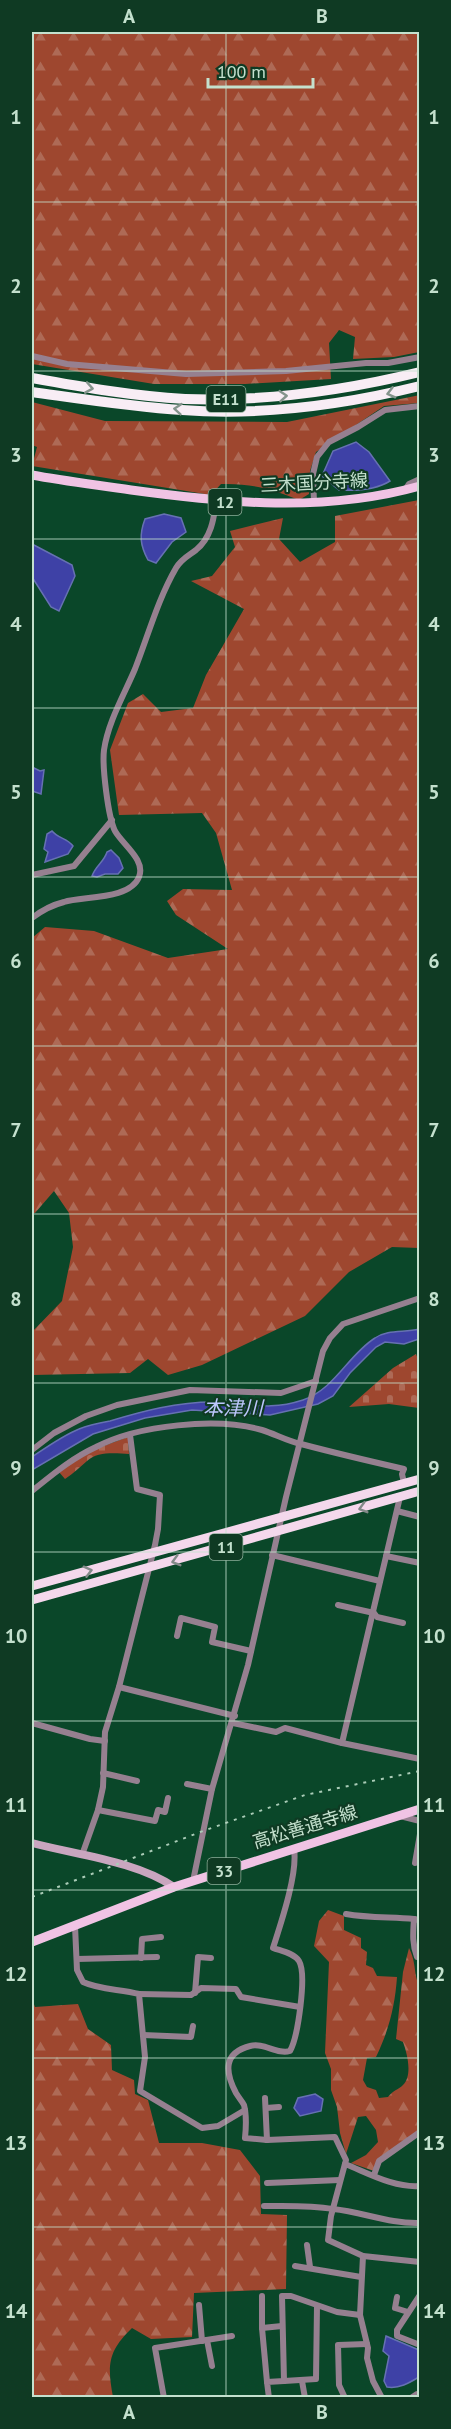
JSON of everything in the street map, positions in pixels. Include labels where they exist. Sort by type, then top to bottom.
[{"type":"highway","name":"E11","points":[[32,378],[99,390],[184,399],[246,399],[369,385],[420,372]]},
{"type":"highway","name":"E11","points":[[32,392],[184,410],[248,411],[305,407],[373,398],[420,386]]},
{"type":"highway","name":"11","points":[[32,1586],[420,1479]]},
{"type":"highway","name":"11","points":[[32,1600],[420,1491]]},
{"type":"main road","name":"三木国分寺線","points":[[32,475],[216,501],[272,505],[378,496],[420,486]]},
{"type":"main road","name":"高松善通寺線","points":[[32,1942],[174,1887],[420,1809]]},
{"type":"main road","points":[[32,1843],[158,1876],[174,1887]]},
{"type":"street","points":[[32,356],[67,364],[186,374],[286,371],[388,363],[420,357]]},
{"type":"street","points":[[314,502],[313,474],[316,457],[329,442],[358,428],[386,410],[420,406]]},
{"type":"street","points":[[404,490],[420,478]]},
{"type":"street","points":[[32,918],[63,902],[123,892],[136,883],[140,876],[138,862],[114,829],[104,750],[113,718],[176,568],[182,559],[202,544],[212,527],[216,501]]},
{"type":"street","points":[[32,875],[74,866],[112,820]]},
{"type":"street","points":[[193,1881],[212,1789],[234,1719],[277,1532],[323,1351],[335,1330],[359,1317],[420,1298]]},
{"type":"street","points":[[32,1450],[54,1434],[86,1416],[117,1405],[190,1390],[281,1394],[315,1383]]},
{"type":"street","points":[[32,1491],[69,1462],[97,1446],[130,1435],[189,1424],[219,1423],[263,1430],[299,1444],[404,1468],[402,1474],[404,1483]]},
{"type":"street","points":[[82,1855],[98,1810],[103,1787],[105,1741],[111,1710],[119,1687],[158,1529],[160,1495],[137,1489],[130,1435]]},
{"type":"street","points":[[342,1743],[400,1497]]},
{"type":"street","points":[[397,1511],[420,1517]]},
{"type":"street","points":[[272,1555],[380,1581]]},
{"type":"street","points":[[386,1556],[420,1563]]},
{"type":"street","points":[[338,1605],[374,1613],[377,1617],[403,1623]]},
{"type":"street","points":[[177,1636],[181,1618],[215,1627],[212,1642],[251,1651]]},
{"type":"street","points":[[119,1687],[276,1732],[285,1728],[342,1743],[420,1759]]},
{"type":"street","points":[[32,1723],[105,1741]]},
{"type":"street","points":[[103,1773],[137,1782]]},
{"type":"street","points":[[187,1784],[212,1789]]},
{"type":"street","points":[[98,1810],[155,1821],[158,1810],[165,1812],[168,1798]]},
{"type":"street","points":[[397,1815],[420,1821]]},
{"type":"street","points":[[415,1863],[420,1834]]},
{"type":"street","points":[[294,1848],[286,1903],[273,1948],[294,1956],[299,1961],[302,1972],[299,2021],[290,2050],[285,2052],[253,2044],[235,2050],[231,2055],[229,2070],[236,2093],[245,2110],[245,2138],[267,2140],[335,2137],[346,2160],[333,2208],[328,2240],[363,2256],[420,2262]]},
{"type":"street","points":[[346,1914],[417,1919],[412,1944],[417,1957]]},
{"type":"street","points":[[75,1926],[77,1970],[83,1982],[91,1985],[139,1994],[195,1994],[201,1988],[236,1989],[241,1997],[300,2007]]},
{"type":"street","points":[[141,1958],[142,1939],[161,1937]]},
{"type":"street","points":[[195,1994],[198,1957],[211,1958]]},
{"type":"street","points":[[77,1959],[157,1958]]},
{"type":"street","points":[[139,1994],[145,2056],[140,2091],[202,2128],[218,2126],[245,2110]]},
{"type":"street","points":[[143,2035],[191,2037],[193,2026]]},
{"type":"street","points":[[265,2098],[267,2140]]},
{"type":"street","points":[[266,2108],[279,2107]]},
{"type":"street","points":[[374,2175],[379,2161],[420,2132]]},
{"type":"street","points":[[345,2164],[374,2175],[412,2186],[420,2186]]},
{"type":"street","points":[[267,2183],[340,2180]]},
{"type":"street","points":[[264,2206],[308,2205],[333,2208],[400,2224],[420,2223]]},
{"type":"street","points":[[307,2245],[310,2267]]},
{"type":"street","points":[[363,2256],[360,2315],[367,2344],[367,2358],[382,2397]]},
{"type":"street","points":[[295,2265],[361,2277]]},
{"type":"street","points":[[420,2295],[397,2330],[397,2336],[420,2345]]},
{"type":"street","points":[[262,2296],[262,2328],[269,2397]]},
{"type":"street","points":[[284,2381],[282,2296],[291,2296],[317,2306],[360,2315]]},
{"type":"street","points":[[397,2297],[395,2308],[408,2312]]},
{"type":"street","points":[[199,2305],[204,2340],[212,2366]]},
{"type":"street","points":[[267,2382],[316,2379],[317,2306]]},
{"type":"street","points":[[262,2328],[282,2326]]},
{"type":"street","points":[[164,2397],[155,2348],[232,2336]]},
{"type":"street","points":[[345,2397],[339,2385],[338,2345],[367,2344]]},
{"type":"street","points":[[302,2381],[305,2397]]},
{"type":"street","points":[[411,2397],[417,2394],[420,2397]]},
{"type":"green space","points":[[32,32],[419,32],[419,352],[394,357],[353,359],[355,337],[339,330],[329,343],[331,379],[245,384],[154,384],[32,364]]},
{"type":"green space","points":[[420,395],[419,403],[384,406],[316,452],[310,471],[309,494],[299,500],[251,486],[221,484],[211,495],[32,466],[37,447],[32,445],[32,402],[105,421],[287,422]]},
{"type":"green space","points":[[419,500],[419,1248],[392,1247],[349,1272],[305,1316],[202,1365],[168,1375],[148,1359],[130,1373],[32,1375],[32,1332],[62,1301],[73,1247],[69,1213],[54,1191],[35,1213],[32,1213],[32,938],[45,927],[94,931],[168,958],[228,949],[176,915],[167,901],[183,889],[232,890],[216,833],[202,813],[119,815],[110,750],[128,703],[143,694],[161,712],[193,708],[206,675],[244,609],[191,581],[212,576],[235,547],[230,531],[283,518],[279,539],[300,562],[335,542],[335,516]]},
{"type":"green space","points":[[416,1354],[419,1362],[419,1408],[389,1404],[349,1407],[393,1368]]},
{"type":"green space","points":[[128,1437],[129,1454],[107,1453],[96,1456],[65,1479],[59,1472],[90,1451]]},
{"type":"green space","points":[[328,1910],[344,1916],[344,1930],[361,1938],[361,1948],[367,1952],[366,1965],[373,1968],[377,1976],[397,1977],[388,2027],[376,2057],[367,2058],[363,2080],[367,2087],[376,2090],[379,2098],[388,2097],[403,2085],[408,2076],[405,2047],[403,2042],[396,2039],[403,1972],[409,1948],[420,1987],[419,2130],[377,2160],[374,2171],[351,2163],[366,2155],[378,2142],[376,2130],[366,2116],[358,2117],[346,2154],[340,2133],[337,2107],[331,2090],[331,2069],[325,2053],[329,1962],[314,1946],[319,1921]]},
{"type":"green space","points":[[32,1999],[35,2007],[78,2004],[88,2029],[111,2045],[112,2070],[134,2080],[135,2094],[148,2100],[159,2143],[202,2143],[240,2150],[260,2176],[261,2214],[287,2215],[286,2289],[194,2293],[192,2337],[151,2339],[132,2328],[118,2344],[111,2359],[110,2376],[113,2397],[32,2397]]},
{"type":"water","points":[[356,442],[369,452],[390,481],[366,489],[339,490],[322,476],[333,451]]},
{"type":"water","points":[[164,514],[181,518],[186,532],[172,542],[156,563],[148,560],[145,555],[141,540],[142,530],[145,519]]},
{"type":"water","points":[[32,544],[72,565],[75,576],[59,611],[51,607],[32,577]]},
{"type":"water","points":[[34,768],[44,770],[41,794],[32,791]]},
{"type":"water","points":[[52,831],[73,846],[68,854],[45,862],[48,852],[44,849],[47,834]]},
{"type":"water","points":[[111,850],[119,858],[123,868],[118,874],[92,876],[107,852]]},
{"type":"water","name":"本津川","points":[[419,1329],[419,1339],[404,1344],[385,1342],[376,1347],[350,1373],[333,1396],[318,1404],[270,1415],[192,1410],[145,1418],[93,1434],[32,1470],[32,1457],[67,1435],[90,1425],[173,1405],[225,1402],[267,1406],[290,1404],[303,1400],[324,1388],[365,1345],[375,1338],[385,1333]]},
{"type":"water","points":[[315,2094],[323,2099],[321,2111],[300,2116],[294,2108],[298,2098]]},
{"type":"water","points":[[386,2336],[419,2350],[419,2377],[400,2386],[387,2387],[384,2381],[389,2356],[383,2351]]},
{"type":"railway","points":[[32,1897],[203,1831],[305,1795],[420,1771]]}]
